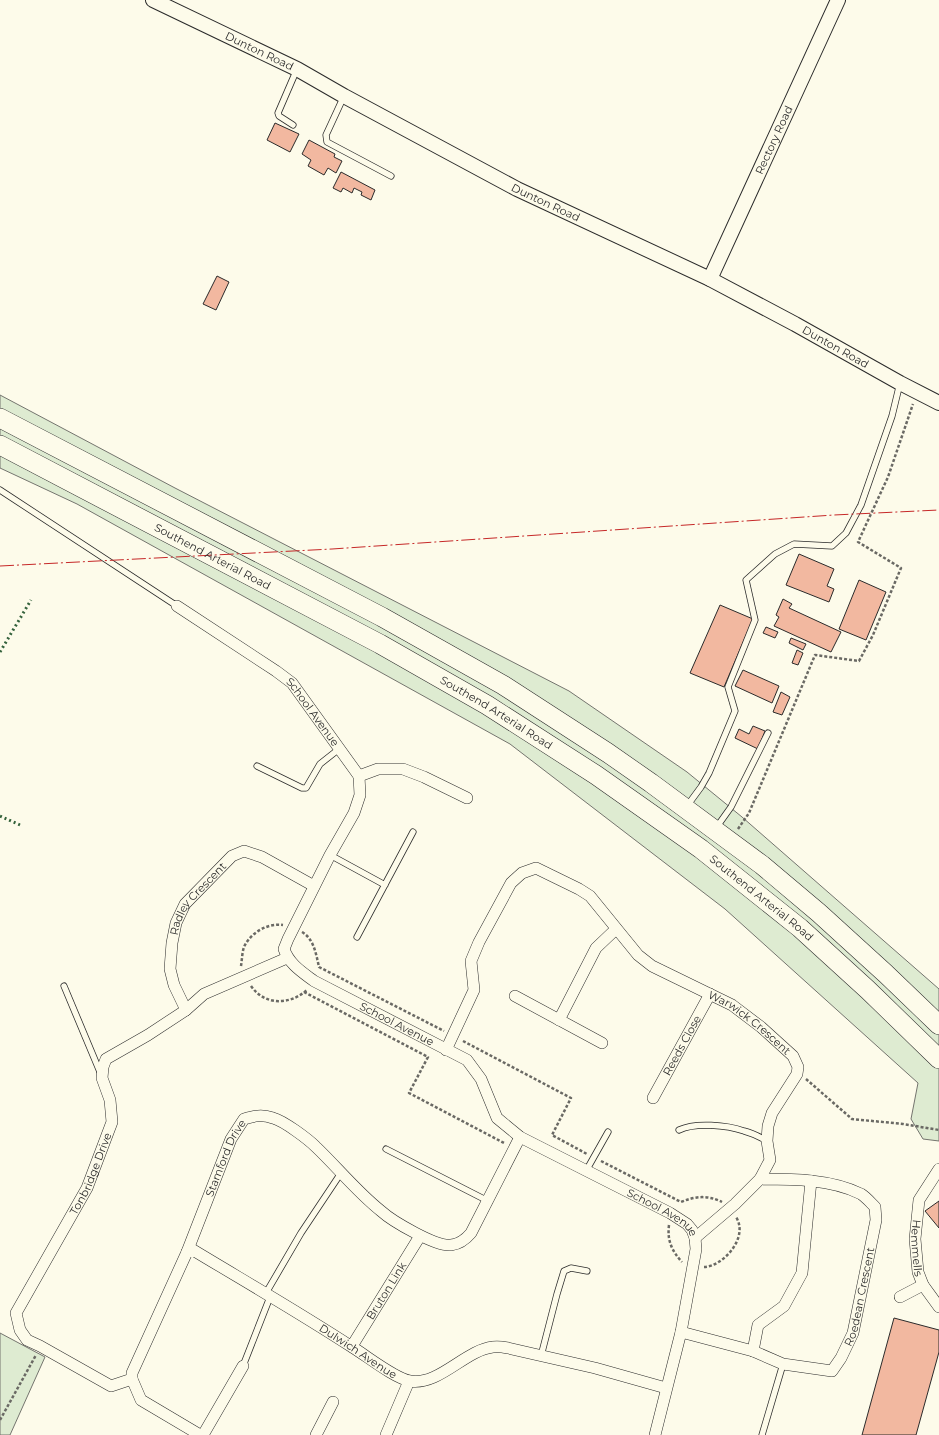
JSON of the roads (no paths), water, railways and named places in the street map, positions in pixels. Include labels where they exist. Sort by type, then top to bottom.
[{"type":"highway","points":[[0,418],[382,616],[503,685],[608,753],[686,808],[762,866],[819,913],[939,1025]]},
{"type":"highway","name":"Southend Arterial Road","points":[[0,445],[380,644],[487,705],[596,775],[702,849],[800,928],[868,990],[939,1060]]},
{"type":"street","name":"Dunton Road","points":[[153,0],[297,69],[517,189],[710,279],[939,403]]},
{"type":"street","name":"Rectory Road","points":[[710,279],[838,0]]},
{"type":"street","name":"School Avenue","points":[[177,606],[292,683],[359,776]]},
{"type":"street","points":[[102,1078],[103,1067],[106,1059],[148,1035],[186,1010],[204,994],[288,958],[284,949],[294,927],[330,855],[354,813],[360,795],[359,776],[378,769],[403,768],[467,798]]},
{"type":"street","name":"Radley Crescent","points":[[186,1010],[174,985],[170,969],[172,942],[176,923],[185,904],[232,856],[244,851],[262,857],[314,886]]},
{"type":"street","name":"Warwick Crescent","points":[[446,1050],[474,990],[471,961],[479,942],[512,883],[522,873],[536,868],[590,896],[638,955],[652,966],[732,1005],[761,1027],[793,1056],[798,1067],[797,1074],[772,1113],[768,1126],[767,1141]]},
{"type":"street","points":[[559,1020],[596,948],[616,929]]},
{"type":"street","name":"School Avenue","points":[[288,958],[300,971],[314,981],[467,1060],[481,1079],[497,1118],[520,1137],[673,1215],[687,1224],[692,1230],[695,1238],[696,1249],[681,1332],[654,1435]]},
{"type":"street","name":"Reeds Close","points":[[653,1098],[710,994]]},
{"type":"street","points":[[515,996],[602,1043]]},
{"type":"street","name":"Tonbridge Drive","points":[[102,1078],[110,1100],[112,1122],[86,1188],[16,1313],[20,1330],[27,1340],[111,1386],[132,1379]]},
{"type":"street","name":"Stamford Drive","points":[[132,1379],[132,1373],[187,1252],[231,1139],[244,1119],[260,1115],[275,1118],[298,1132],[315,1146],[382,1213],[420,1236],[446,1245],[451,1245],[466,1239],[488,1201],[520,1137]]},
{"type":"street","points":[[695,1238],[729,1209],[760,1179],[770,1160],[767,1141]]},
{"type":"street","name":"Hemmells","points":[[939,1169],[919,1200],[915,1239],[918,1272],[922,1285],[939,1307]]},
{"type":"street","name":"Roedean Crescent","points":[[681,1332],[753,1351],[783,1364],[832,1371],[841,1358],[853,1333],[876,1220],[875,1207],[862,1195],[838,1186],[811,1181],[760,1179]]},
{"type":"street","points":[[753,1351],[758,1325],[784,1306],[802,1273],[811,1181]]},
{"type":"street","name":"Bruton Link","points":[[352,1346],[420,1236]]},
{"type":"street","name":"Dulwich Avenue","points":[[187,1252],[193,1250],[352,1346],[396,1376],[409,1381],[420,1381],[436,1375],[482,1349],[494,1346],[595,1368],[666,1388]]},
{"type":"street","name":"Hemmells","points":[[900,1297],[922,1285]]},
{"type":"street","points":[[132,1379],[141,1400],[201,1435],[243,1366]]},
{"type":"street","points":[[386,1435],[409,1381]]},
{"type":"street","points":[[320,1434],[332,1402]]},
{"type":"lane","points":[[293,125],[279,116],[278,113],[297,69]]},
{"type":"lane","points":[[344,96],[326,135],[327,142],[391,176]]},
{"type":"lane","points":[[686,808],[709,773],[735,711],[728,687],[755,620],[746,580],[775,554],[794,544],[832,546],[846,533],[861,505],[892,416],[900,383]]},
{"type":"lane","points":[[0,490],[177,606]]},
{"type":"lane","points":[[715,830],[732,807],[768,733]]},
{"type":"lane","points":[[257,766],[302,788],[306,788],[320,764],[339,749]]},
{"type":"lane","points":[[357,937],[413,832]]},
{"type":"lane","points":[[330,855],[385,885]]},
{"type":"lane","points":[[64,986],[102,1078]]},
{"type":"lane","points":[[679,1130],[686,1126],[722,1126],[743,1130],[767,1141]]},
{"type":"lane","points":[[586,1171],[608,1132]]},
{"type":"lane","points":[[386,1149],[488,1201]]},
{"type":"lane","points":[[243,1366],[268,1295],[301,1233],[341,1173]]},
{"type":"lane","points":[[541,1356],[564,1271],[571,1268],[587,1271]]},
{"type":"lane","points":[[762,1435],[783,1364]]}]
